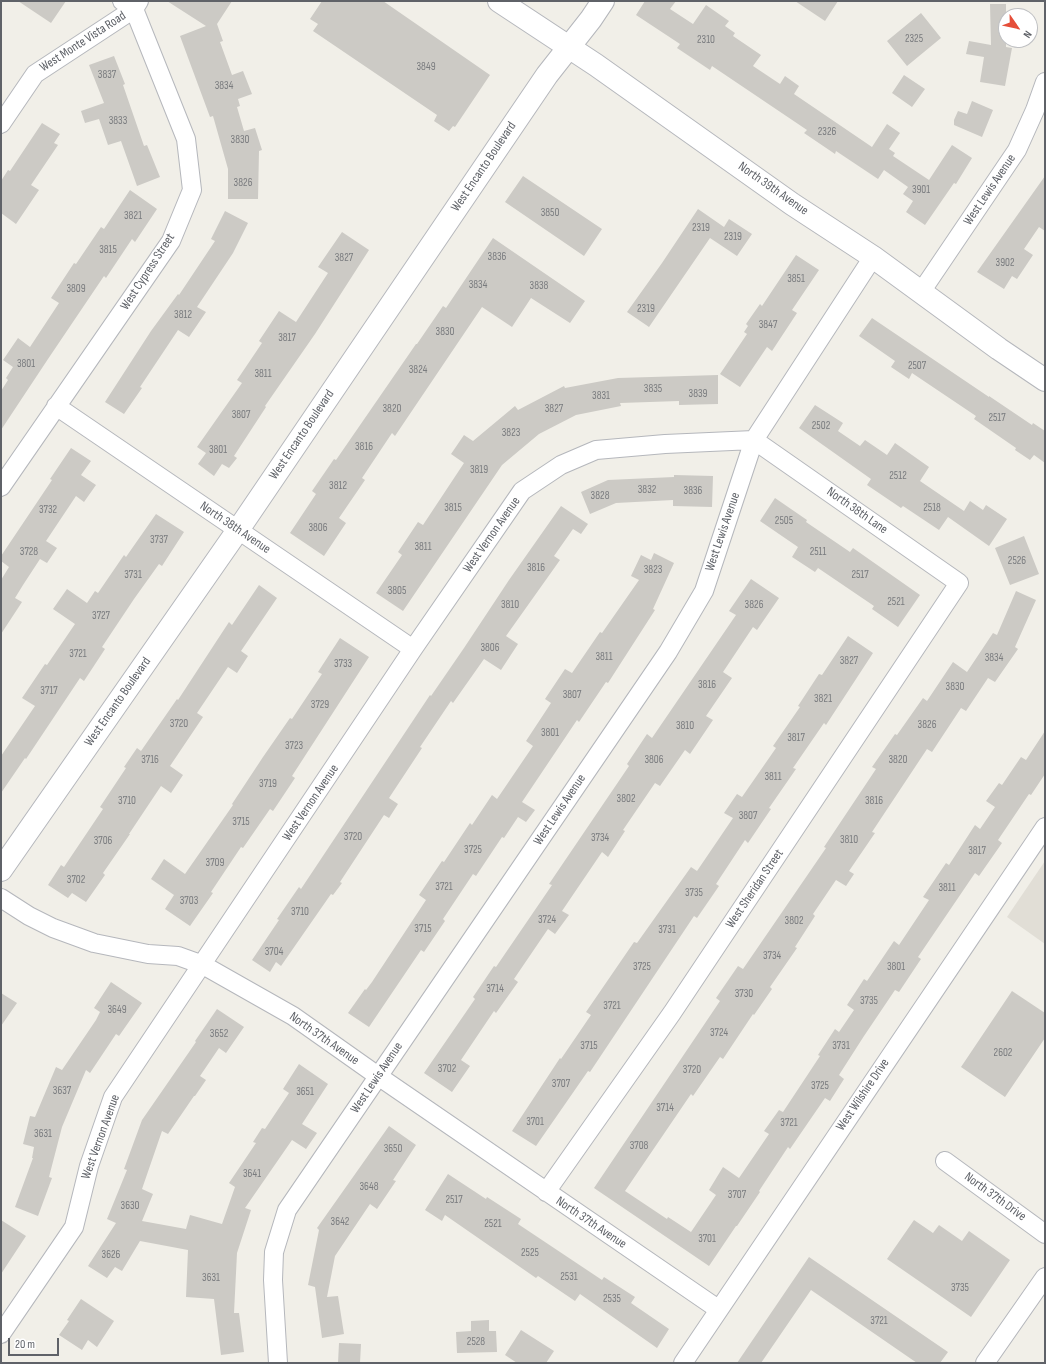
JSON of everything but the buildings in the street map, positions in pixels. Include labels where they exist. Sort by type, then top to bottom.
[{"type":"street","name":"North 39th Avenue","points":[[498,1],[569,48],[792,204],[873,257],[999,349],[1045,380]]},
{"type":"street","name":"West Encanto Boulevard","points":[[1,870],[238,530],[547,75],[569,48],[603,1]]},
{"type":"street","name":"West Monte Vista Road","points":[[1,124],[35,74],[132,4]]},
{"type":"street","name":"West Cypress Street","points":[[1,487],[171,241],[192,190],[186,139],[132,4]]},
{"type":"street","name":"West Lewis Avenue","points":[[921,292],[1017,150],[1035,110],[1045,82]]},
{"type":"street","name":"West Lewis Avenue","points":[[278,1363],[273,1280],[274,1252],[287,1210],[668,652],[704,590],[754,440],[873,257]]},
{"type":"street","name":"North 38th Avenue","points":[[56,406],[413,649]]},
{"type":"street","name":"North 38th Lane","points":[[754,440],[959,583]]},
{"type":"street","name":"West Vernon Avenue","points":[[1,1334],[74,1227],[89,1166],[113,1097],[203,965],[413,649],[522,491],[561,465],[596,450],[665,444],[754,440]]},
{"type":"street","name":"West Sheridan Street","points":[[546,1192],[672,1013],[959,583]]},
{"type":"street","name":"West Wilshire Drive","points":[[683,1363],[718,1309],[1045,827]]},
{"type":"street","name":"North 37th Avenue","points":[[1,898],[53,928],[94,943],[148,954],[178,956],[203,965],[293,1016],[546,1192],[718,1309]]},
{"type":"street","name":"North 37th Drive","points":[[945,1161],[1045,1234]]},
{"type":"street","points":[[985,1363],[1045,1277]]},
{"type":"shaded area","points":[[1045,861],[1045,944],[1007,917]]}]
